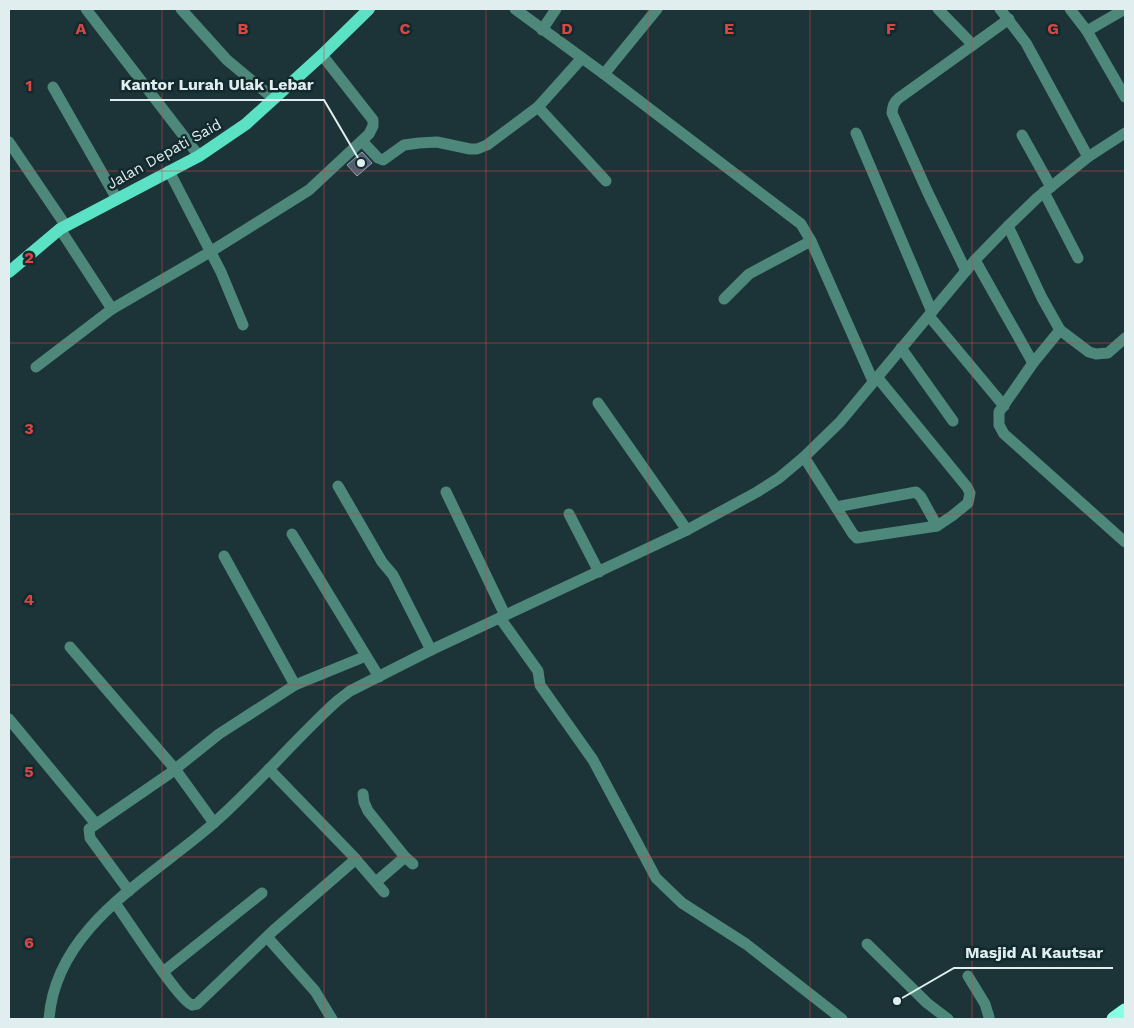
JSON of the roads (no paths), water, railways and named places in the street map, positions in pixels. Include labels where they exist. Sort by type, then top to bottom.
[{"type":"highway","points":[[1114,1019],[1125,1011]]},
{"type":"main road","name":"Jalan Depati Said","points":[[10,270],[63,228],[199,156],[246,124],[322,55],[369,9]]},
{"type":"street","points":[[86,9],[199,156]]},
{"type":"street","points":[[181,9],[227,60],[274,99]]},
{"type":"street","points":[[515,9],[604,74],[801,224],[811,241],[875,379],[967,486],[970,499],[964,507],[937,526],[857,538],[804,457]]},
{"type":"street","points":[[542,30],[556,9]]},
{"type":"street","points":[[604,74],[657,9]]},
{"type":"street","points":[[938,9],[972,45]]},
{"type":"street","points":[[1000,9],[1026,43],[1088,158]]},
{"type":"street","points":[[1070,9],[1087,31],[1125,97]]},
{"type":"street","points":[[1087,31],[1124,9]]},
{"type":"street","points":[[966,271],[892,113],[893,103],[1009,19]]},
{"type":"street","points":[[36,367],[112,309],[210,252],[309,190],[362,141],[372,130],[373,120],[322,55]]},
{"type":"street","points":[[362,141],[378,158],[383,160],[404,145],[437,142],[470,149],[487,146],[538,107],[582,58]]},
{"type":"street","points":[[53,87],[117,199]]},
{"type":"street","points":[[538,107],[606,181]]},
{"type":"street","points":[[49,1019],[52,997],[63,965],[86,932],[129,891],[214,823],[337,701],[350,691],[431,650],[687,530],[768,485],[804,457],[840,422],[966,271],[1008,226],[1047,190],[1125,132]]},
{"type":"street","points":[[856,133],[931,314],[1004,406]]},
{"type":"street","points":[[1022,135],[1078,258]]},
{"type":"street","points":[[9,142],[112,309]]},
{"type":"street","points":[[169,171],[221,272],[243,325]]},
{"type":"street","points":[[1008,226],[1042,298],[1060,330],[1089,352],[1096,354],[1108,353],[1125,338]]},
{"type":"street","points":[[724,299],[749,274],[811,241]]},
{"type":"street","points":[[976,260],[1033,363]]},
{"type":"street","points":[[1060,330],[1033,363],[1004,406],[999,416],[999,425],[1004,434],[1125,542]]},
{"type":"street","points":[[902,348],[953,420]]},
{"type":"street","points":[[598,404],[687,530]]},
{"type":"street","points":[[338,486],[382,562],[393,575],[431,650]]},
{"type":"street","points":[[446,492],[503,617],[538,671],[540,686],[593,760],[656,878],[682,903],[746,944],[842,1019]]},
{"type":"street","points":[[836,507],[916,492],[921,497],[937,526]]},
{"type":"street","points":[[569,514],[600,572]]},
{"type":"street","points":[[292,534],[379,677]]},
{"type":"street","points":[[224,556],[295,685]]},
{"type":"street","points":[[70,647],[175,769],[214,823]]},
{"type":"street","points":[[129,891],[90,838],[89,829],[175,769],[219,734],[295,685],[366,656]]},
{"type":"street","points":[[9,719],[96,824]]},
{"type":"street","points":[[269,769],[384,892]]},
{"type":"street","points":[[363,794],[368,811],[409,860],[376,882]]},
{"type":"street","points":[[115,903],[186,1002],[194,1005],[267,937],[356,860]]},
{"type":"street","points":[[163,972],[262,893]]},
{"type":"street","points":[[267,937],[314,991],[332,1019]]},
{"type":"street","points":[[867,944],[927,1003],[948,1019]]},
{"type":"street","points":[[968,976],[985,1004],[989,1019]]},
{"type":"place","name":"Kantor Lurah Ulak Lebar","points":[[361,163]]},
{"type":"place","name":"Masjid Al Kautsar","points":[[897,1001]]}]
